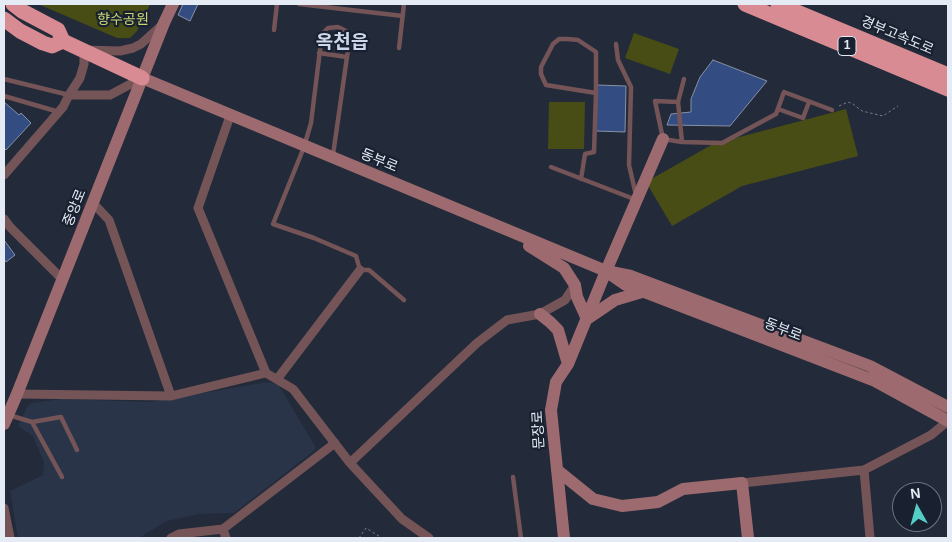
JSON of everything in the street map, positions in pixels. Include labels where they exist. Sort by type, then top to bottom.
[{"type":"highway","points":[[13,4],[22,12],[58,30],[63,41],[142,78]]},
{"type":"highway","name":"경부고속도로","points":[[745,4],[948,89]]},
{"type":"highway","name":"경부고속도로","points":[[778,4],[948,75]]},
{"type":"highway","points":[[4,19],[20,31],[43,43],[52,46],[63,41]]},
{"type":"street","name":"중앙로","points":[[6,419],[18,394],[173,4]]},
{"type":"street","points":[[4,175],[59,112],[80,78],[84,64],[84,50],[120,51],[133,48],[141,44],[164,23]]},
{"type":"street","points":[[69,95],[110,94],[142,78]]},
{"type":"street","name":"동부로","points":[[142,78],[606,271],[631,276],[870,366],[948,407]]},
{"type":"street","points":[[230,116],[198,208],[266,373]]},
{"type":"street","name":"문장로","points":[[564,538],[552,410],[556,382],[568,364],[663,139]]},
{"type":"street","points":[[93,203],[109,220],[171,396]]},
{"type":"street","points":[[4,218],[10,227],[63,280]]},
{"type":"street","points":[[527,238],[528,246],[564,268],[575,285],[577,297],[587,319],[614,300],[642,292]]},
{"type":"street","points":[[278,378],[360,270]]},
{"type":"street","name":"동부로","points":[[606,271],[626,285],[642,292],[875,381],[948,421]]},
{"type":"street","points":[[350,463],[476,343],[507,320],[540,314],[565,300],[575,285]]},
{"type":"street","points":[[540,314],[558,330],[568,364]]},
{"type":"street","points":[[18,394],[171,396],[266,373],[278,378],[293,389],[350,463],[402,519],[429,538]]},
{"type":"street","points":[[557,470],[593,499],[622,506],[658,502],[683,489],[864,470],[931,435],[948,421]]},
{"type":"street","points":[[172,538],[179,534],[225,534],[335,443]]},
{"type":"street","points":[[864,470],[870,538]]},
{"type":"street","points":[[742,483],[748,538]]},
{"type":"street","points":[[4,508],[10,538]]},
{"type":"lane","points":[[274,30],[277,4]]},
{"type":"lane","points":[[299,4],[403,16]]},
{"type":"lane","points":[[398,48],[404,4]]},
{"type":"lane","points":[[333,158],[349,43],[348,34],[336,26],[330,27],[322,34],[314,106],[304,146],[274,224],[356,256],[360,270],[369,270],[404,300]]},
{"type":"lane","points":[[581,179],[585,154],[594,152],[596,93],[596,52],[578,40],[559,39],[553,44],[541,67],[541,74],[546,86],[596,93]]},
{"type":"lane","points":[[616,44],[618,60],[631,88],[629,165],[638,201]]},
{"type":"lane","points":[[319,52],[347,57]]},
{"type":"lane","points":[[682,142],[678,102],[684,79]]},
{"type":"lane","points":[[4,80],[69,95]]},
{"type":"lane","points":[[678,102],[655,101],[663,139],[682,142],[722,143],[776,114],[784,92],[832,110]]},
{"type":"lane","points":[[4,96],[59,112]]},
{"type":"lane","points":[[778,109],[803,118],[809,102]]},
{"type":"lane","points":[[551,167],[638,201]]},
{"type":"lane","points":[[6,419],[32,422],[61,417],[77,450]]},
{"type":"lane","points":[[32,422],[62,478]]},
{"type":"lane","points":[[513,477],[521,538]]},
{"type":"path","points":[[832,110],[848,102],[862,110],[883,116],[898,106]]},
{"type":"path","points":[[359,538],[366,528],[382,538]]},
{"type":"shaded area","points":[[267,382],[278,384],[315,446],[315,450],[234,513],[199,514],[167,521],[139,538],[18,538],[10,491],[43,475],[44,462],[33,436],[18,426],[27,407],[31,403],[62,399],[151,402]]},
{"type":"green space","name":"향수공원","points":[[38,4],[150,4],[137,31],[130,38],[117,38]]},
{"type":"green space","points":[[634,33],[679,49],[670,74],[625,58]]},
{"type":"green space","points":[[549,102],[585,102],[584,149],[548,149]]},
{"type":"green space","points":[[846,109],[858,156],[742,186],[672,226],[646,182],[713,144]]},
{"type":"building","points":[[183,4],[198,4],[190,21],[178,15]]},
{"type":"building","points":[[713,60],[767,81],[730,126],[667,125],[671,114],[691,112],[691,99],[700,77]]},
{"type":"building","points":[[597,85],[626,86],[625,132],[596,131]]},
{"type":"building","points":[[4,102],[19,115],[21,113],[31,123],[6,150],[4,148]]},
{"type":"building","points":[[4,240],[15,255],[6,262],[4,259]]},
{"type":"district","name":"옥천읍","points":[[342,43]]}]
